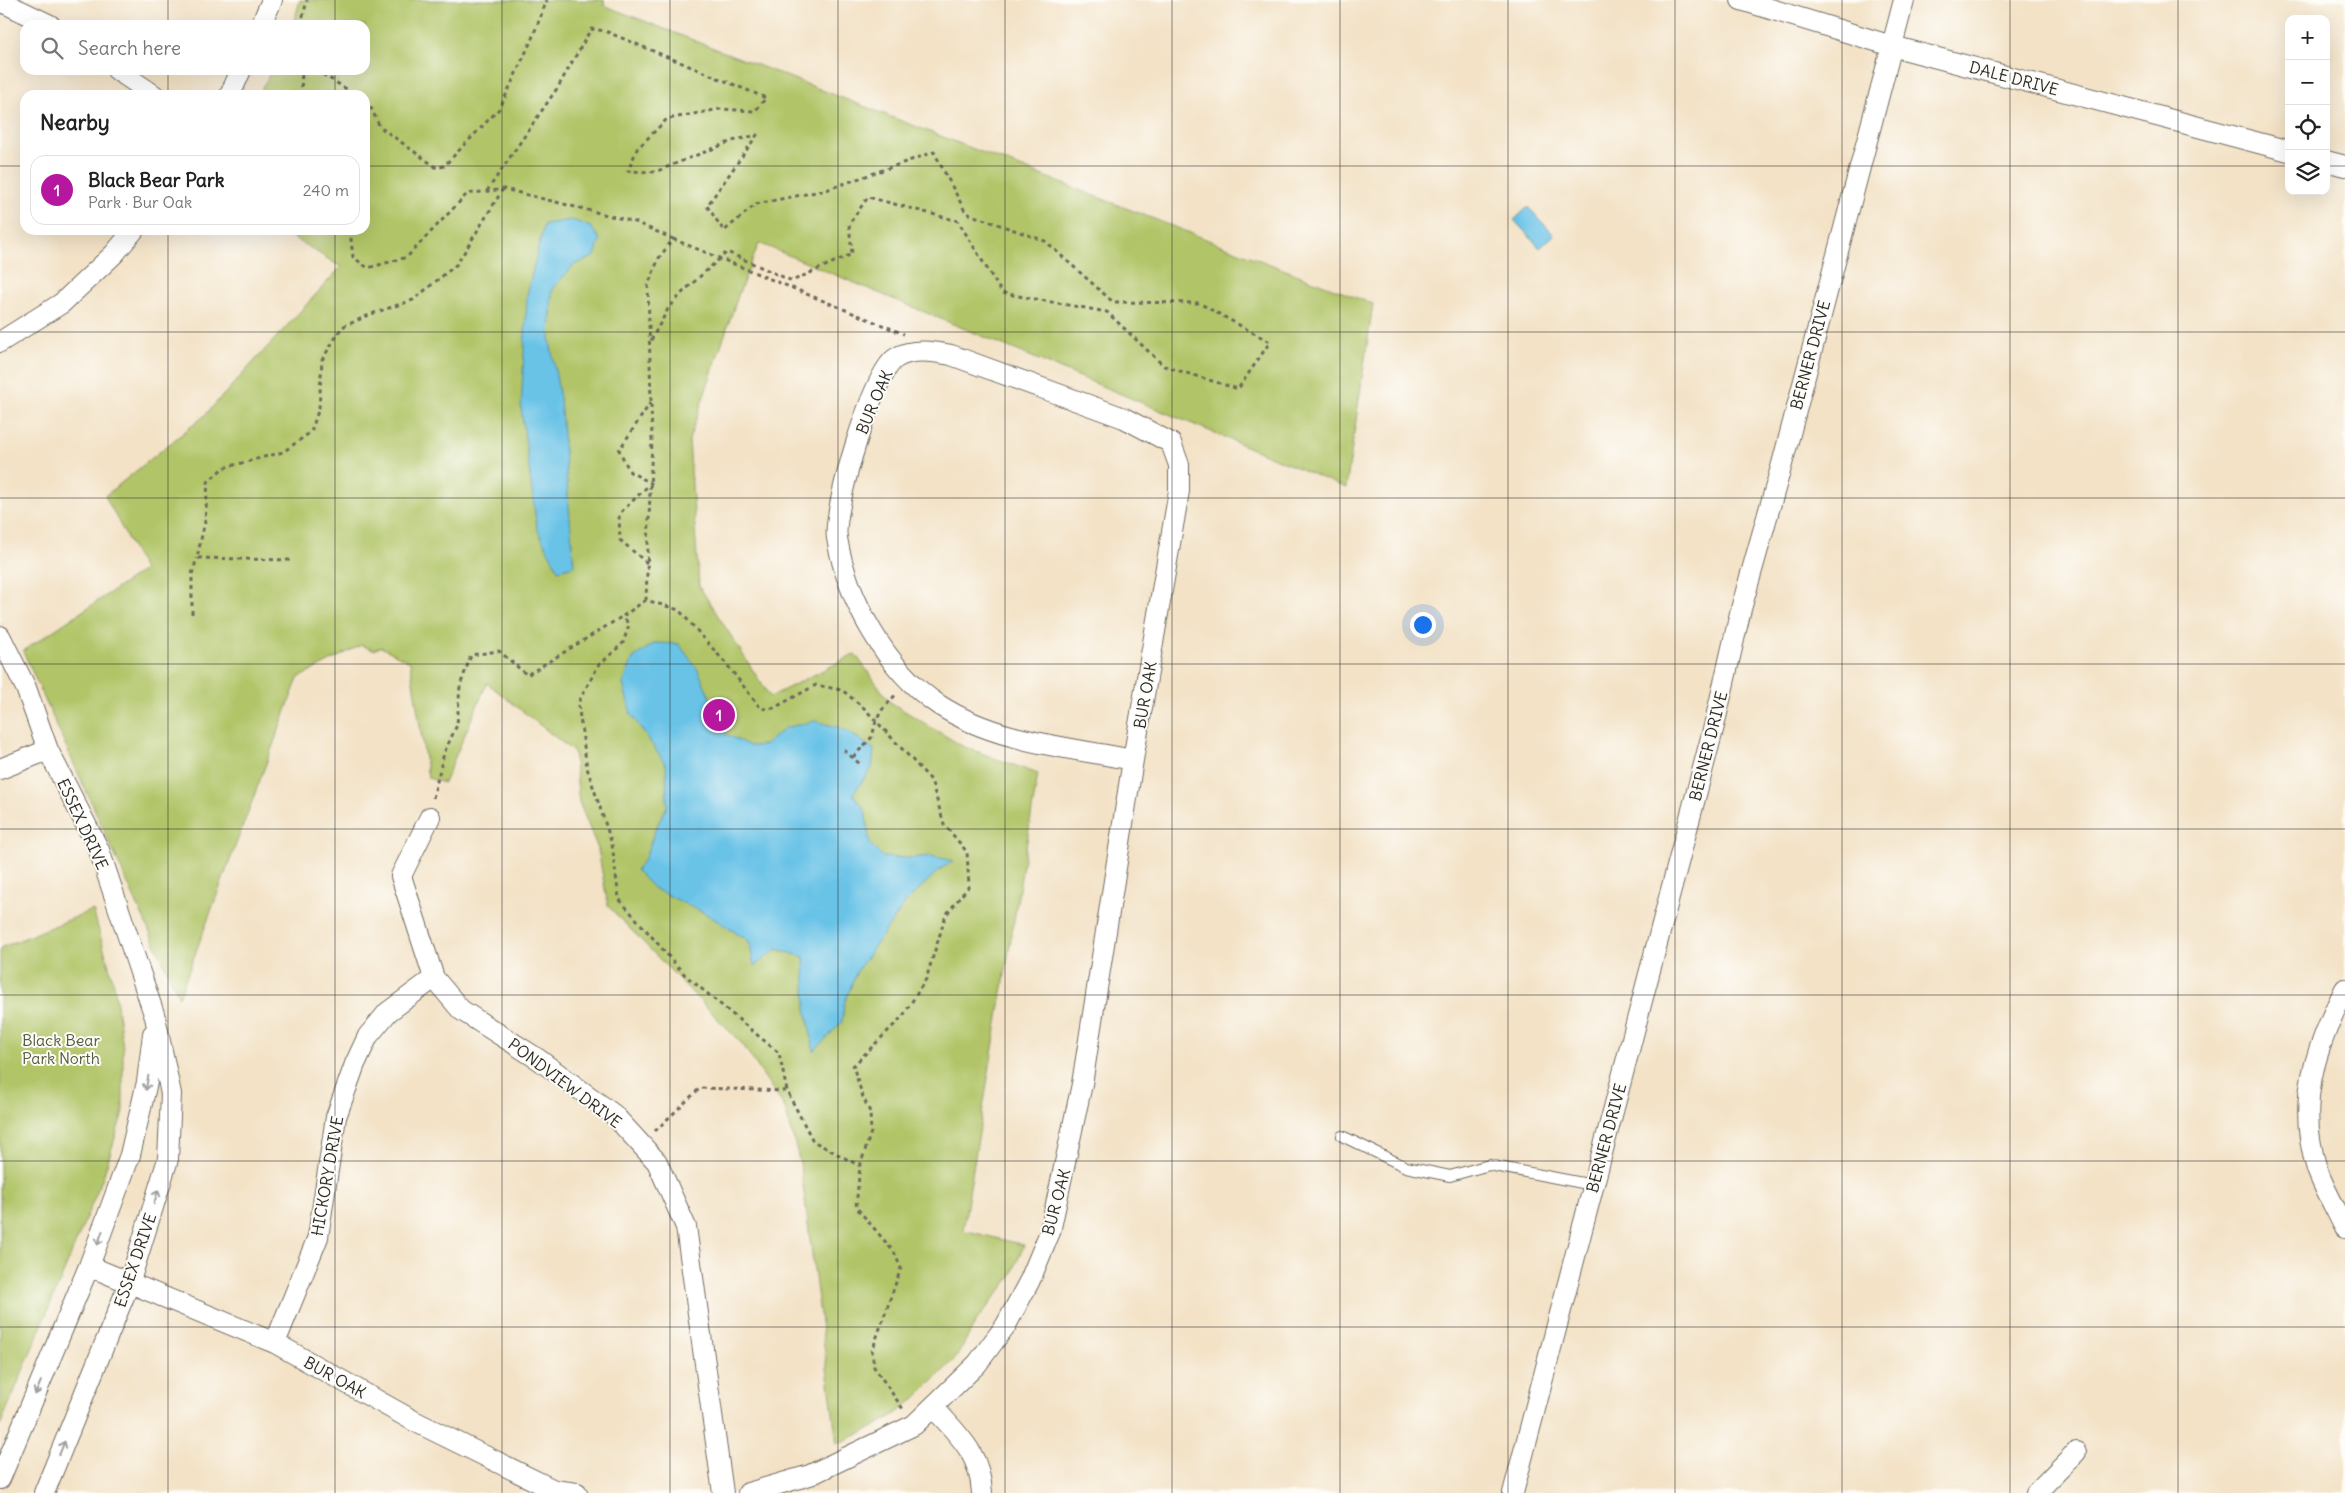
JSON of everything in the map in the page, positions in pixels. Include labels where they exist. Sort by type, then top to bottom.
[{"type":"street","points":[[263,20],[272,0]]},
{"type":"street","name":"DALE DRIVE","points":[[1741,0],[1892,46],[2285,150]]},
{"type":"street","name":"BERNER DRIVE","points":[[1513,1493],[1711,735],[1741,608],[1782,464],[1904,0]]},
{"type":"street","points":[[0,1],[40,20]]},
{"type":"street","points":[[124,75],[147,90]]},
{"type":"street","points":[[232,90],[239,75]]},
{"type":"street","points":[[2330,162],[2345,166]]},
{"type":"street","points":[[0,342],[62,303],[114,254],[130,235]]},
{"type":"street","name":"BUR OAK","points":[[748,1493],[810,1476],[914,1425],[934,1408],[977,1364],[1006,1325],[1030,1280],[1050,1232],[1082,1084],[1133,760],[1179,491],[1179,465],[1171,443],[1124,418],[951,355],[929,351],[912,353],[895,359],[888,367],[873,397],[848,470],[840,503],[836,535],[843,569],[857,604],[895,665],[938,704],[967,722],[1004,736],[1133,760]]},
{"type":"street","name":"ESSEX DRIVE","points":[[0,636],[26,688],[48,750],[99,850],[155,1017],[171,1094],[168,1160],[129,1284],[44,1493]]},
{"type":"street","points":[[0,769],[48,750]]},
{"type":"street","name":"PONDVIEW DRIVE","points":[[430,817],[401,876],[434,978],[461,1010],[538,1059],[613,1114],[657,1162],[686,1227],[723,1493]]},
{"type":"street","name":"HICKORY DRIVE","points":[[275,1343],[318,1237],[336,1117],[355,1064],[368,1036],[388,1012],[434,978]]},
{"type":"street","points":[[2345,989],[2320,1046],[2311,1076],[2307,1114],[2317,1169],[2345,1228]]},
{"type":"street","name":"ESSEX DRIVE","points":[[0,1479],[90,1266],[130,1156],[148,1082],[155,1017]]},
{"type":"street","name":"BUR OAK","points":[[90,1266],[129,1284],[275,1343],[414,1421],[554,1490],[577,1493]]},
{"type":"street","points":[[934,1408],[968,1445],[981,1474],[982,1493]]},
{"type":"street","points":[[2036,1493],[2076,1452]]},
{"type":"lane","points":[[1342,1136],[1406,1167],[1450,1176],[1489,1165],[1593,1185]]},
{"type":"path","points":[[302,20],[307,0]]},
{"type":"path","points":[[370,106],[380,127],[437,168],[444,166],[500,108],[531,41],[547,0]]},
{"type":"path","points":[[487,191],[558,87],[591,29],[605,31],[766,98],[755,111],[720,109],[667,119],[637,149],[628,171],[655,172],[732,141],[757,135],[707,206],[724,231],[756,204],[826,190],[934,152],[966,213],[1045,240],[1113,302],[1199,303],[1270,342],[1238,389],[1164,366],[1107,312],[1002,293],[958,221],[868,197],[849,224],[852,254],[792,281],[727,252],[684,291],[668,309],[650,342]]},
{"type":"path","points":[[301,90],[302,75]]},
{"type":"path","points":[[324,75],[348,90]]},
{"type":"path","points":[[192,614],[192,574],[205,520],[208,482],[223,468],[283,452],[311,432],[319,408],[322,360],[342,327],[374,313],[413,300],[457,264],[504,189]]},
{"type":"path","points":[[351,235],[353,257],[368,268],[407,257],[467,194],[504,189],[635,222],[904,334],[912,353]]},
{"type":"path","points":[[646,600],[652,401],[648,285],[659,258],[673,239]]},
{"type":"path","points":[[651,483],[630,472],[619,450],[652,401]]},
{"type":"path","points":[[647,563],[620,540],[618,514],[651,483]]},
{"type":"path","points":[[197,558],[290,560]]},
{"type":"path","points":[[430,817],[444,753],[457,724],[460,686],[471,655],[499,651],[528,675],[646,600]]},
{"type":"path","points":[[646,600],[679,610],[728,666],[761,709],[774,708],[816,685],[842,690],[876,721],[931,780],[944,824],[967,852],[969,886],[946,915],[926,979],[903,1016],[853,1066],[862,1097],[870,1112],[871,1132],[860,1166],[856,1207],[894,1252],[901,1268],[872,1351],[874,1367],[914,1425]]},
{"type":"path","points":[[623,616],[629,625],[623,643],[598,666],[578,703],[587,768],[612,844],[619,899],[684,975],[779,1053],[787,1091],[813,1141],[860,1166]]},
{"type":"path","points":[[853,757],[872,737],[876,721],[882,710],[910,680]]},
{"type":"path","points":[[844,750],[860,764]]},
{"type":"path","points":[[641,1145],[700,1088],[787,1091]]},
{"type":"green space","points":[[300,0],[605,0],[603,5],[1373,304],[1346,488],[759,243],[739,293],[689,440],[699,586],[770,697],[855,654],[890,702],[962,746],[1038,774],[963,1230],[1024,1245],[1011,1277],[977,1320],[956,1358],[916,1398],[894,1415],[870,1429],[837,1444],[800,1163],[785,1108],[743,1045],[608,906],[598,849],[579,802],[574,752],[487,683],[444,783],[428,778],[410,662],[381,647],[373,650],[361,645],[298,678],[179,997],[23,651],[144,570],[105,496],[204,416],[341,267],[289,235],[370,235],[370,90],[261,90],[269,75],[370,75],[370,20],[294,20]]},
{"type":"green space","name":"Black Bear Park North","points":[[93,910],[114,984],[123,1047],[123,1112],[103,1177],[0,1426],[0,948]]},
{"type":"water","points":[[1528,207],[1554,235],[1540,248],[1514,220]]},
{"type":"water","points":[[572,220],[591,227],[600,240],[595,256],[574,265],[552,289],[550,340],[560,399],[574,566],[558,570],[537,529],[521,408],[527,295],[544,224]]},
{"type":"water","points":[[655,643],[679,644],[698,670],[726,734],[750,746],[765,745],[785,728],[815,721],[844,729],[874,749],[872,768],[853,794],[865,810],[870,844],[883,857],[910,858],[932,856],[953,861],[938,871],[906,902],[857,971],[844,1004],[842,1022],[814,1051],[806,1008],[804,957],[777,949],[754,966],[749,941],[706,914],[653,888],[636,870],[645,858],[655,830],[667,806],[666,765],[631,714],[623,684],[633,658]]},
{"type":"place","name":"Black Bear Park","points":[[719,715]]}]
